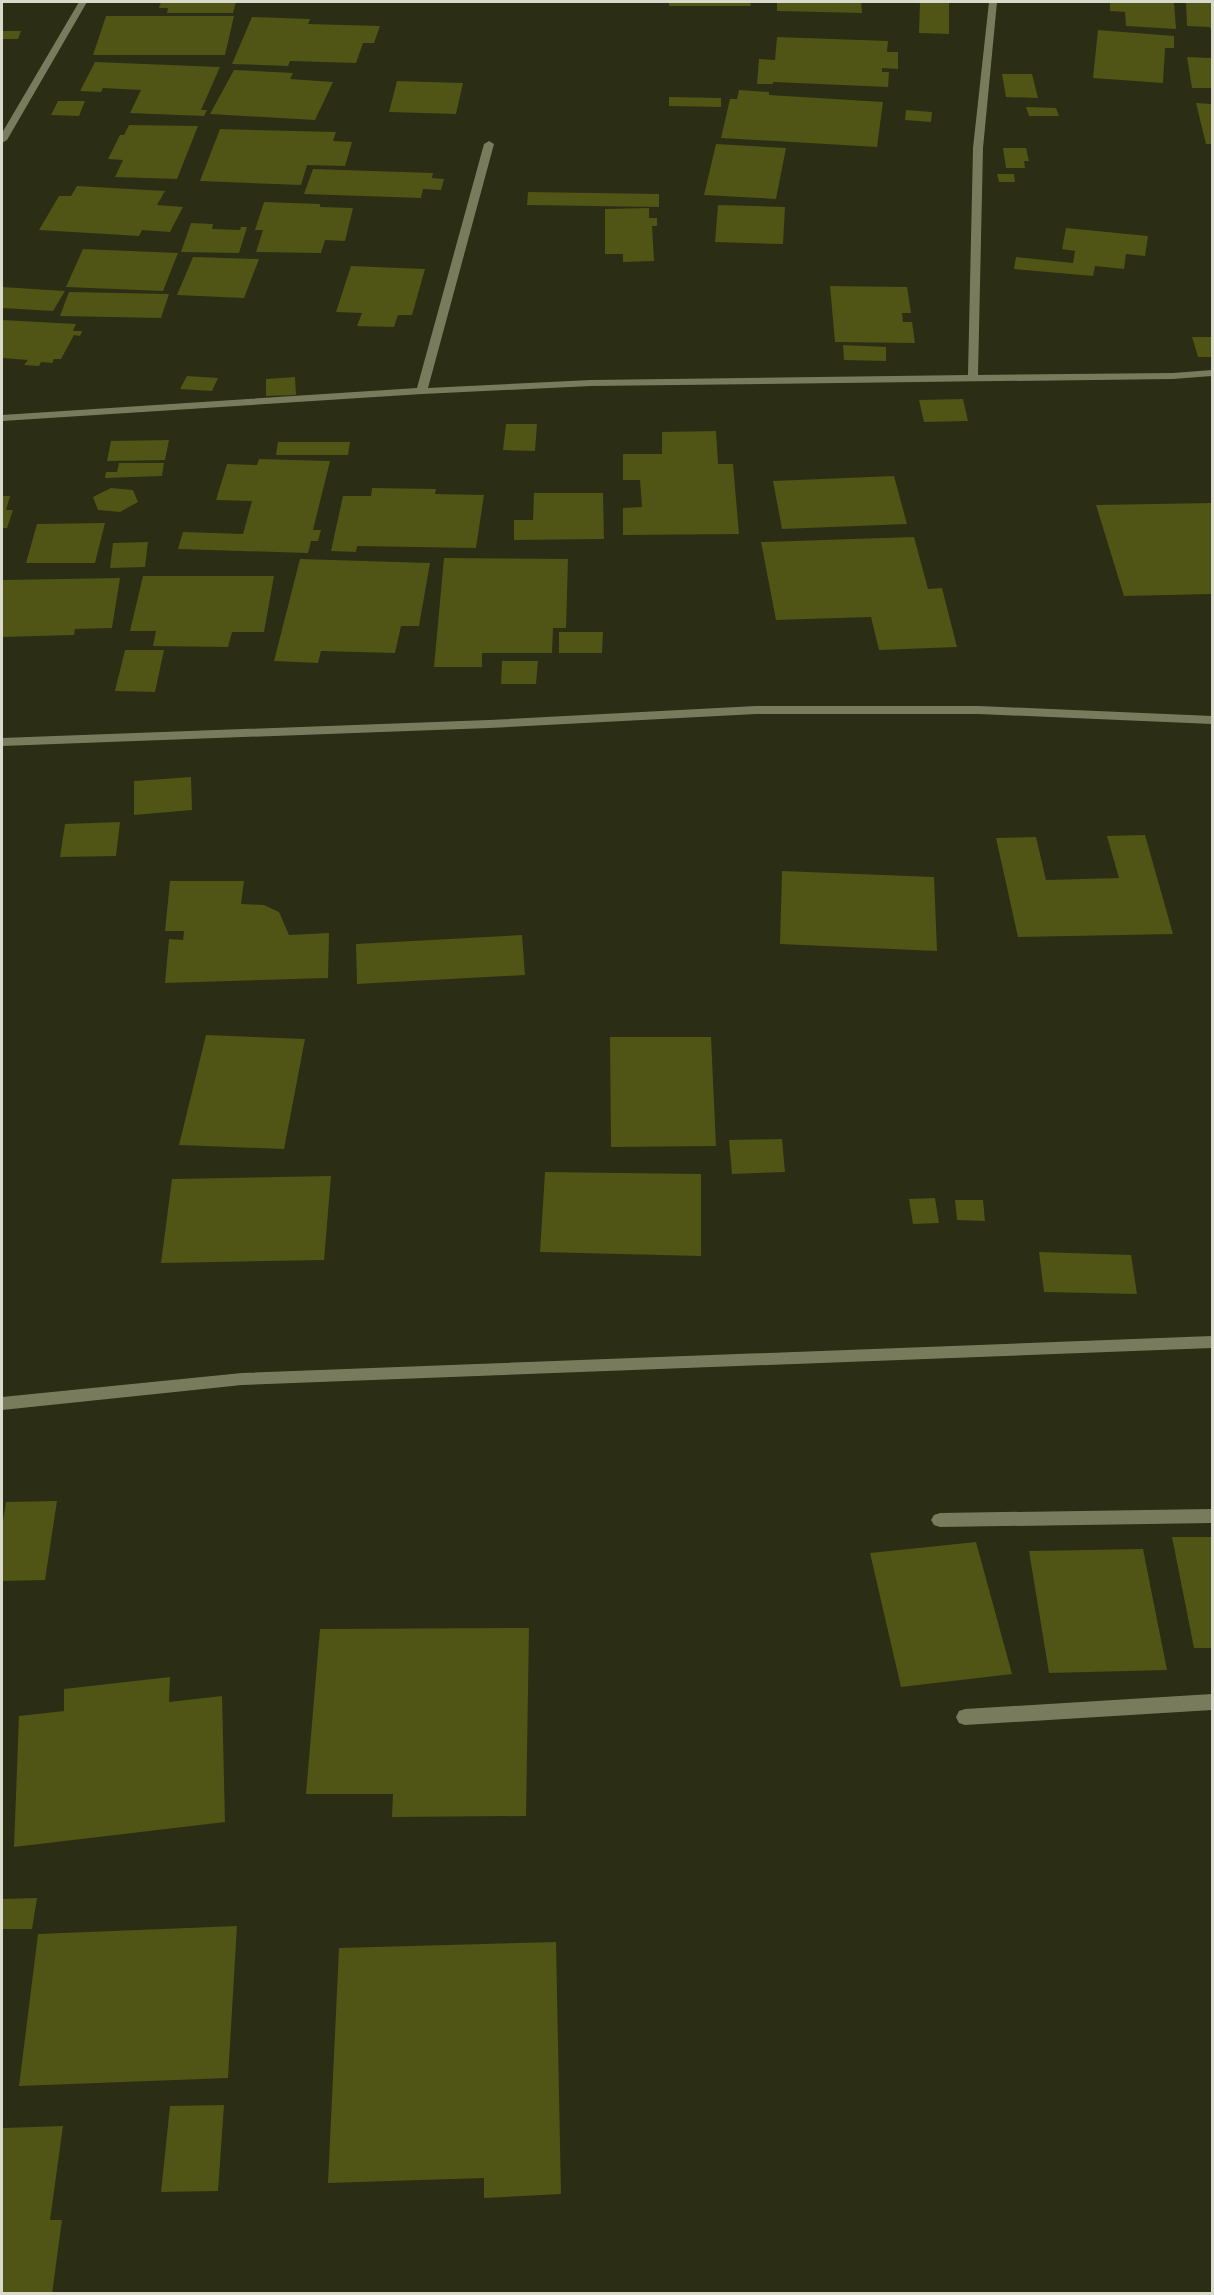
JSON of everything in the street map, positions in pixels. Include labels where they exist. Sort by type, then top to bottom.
[{"type":"street","points":[[2,140],[83,2]]},
{"type":"street","points":[[973,377],[978,148],[993,2]]},
{"type":"street","points":[[422,391],[489,144]]},
{"type":"street","points":[[2,418],[422,391],[591,383],[1173,376],[1212,373]]},
{"type":"street","points":[[2,742],[756,710],[979,710],[1212,720]]},
{"type":"street","points":[[2,1404],[242,1379],[1212,1342]]},
{"type":"street","points":[[940,1520],[1212,1516]]},
{"type":"street","points":[[965,1716],[1212,1702]]},
{"type":"building","points":[[161,2],[236,2],[233,13],[167,13],[168,8],[159,8]]},
{"type":"building","points":[[669,2],[750,2],[751,6],[669,6]]},
{"type":"building","points":[[777,2],[861,2],[862,13],[777,11]]},
{"type":"building","points":[[920,2],[949,2],[949,34],[919,33]]},
{"type":"building","points":[[1110,2],[1174,2],[1176,29],[1126,26],[1125,12],[1110,11]]},
{"type":"building","points":[[1186,2],[1212,2],[1212,34],[1210,27],[1187,26]]},
{"type":"building","points":[[106,16],[234,16],[225,55],[93,55]]},
{"type":"building","points":[[252,17],[310,19],[308,24],[380,26],[374,43],[363,43],[356,63],[290,61],[288,66],[232,64]]},
{"type":"building","points":[[1098,30],[1174,36],[1174,48],[1165,48],[1163,83],[1093,78]]},
{"type":"building","points":[[2,31],[21,31],[18,39],[2,39]]},
{"type":"building","points":[[777,37],[888,41],[887,52],[898,52],[898,69],[882,68],[882,72],[889,72],[888,87],[773,82],[773,84],[757,84],[759,59],[775,60]]},
{"type":"building","points":[[1187,57],[1212,58],[1212,88],[1192,88]]},
{"type":"building","points":[[95,62],[220,67],[201,110],[207,110],[204,116],[130,113],[141,90],[103,88],[101,92],[80,91]]},
{"type":"building","points":[[234,70],[293,73],[290,79],[333,82],[315,120],[210,114]]},
{"type":"building","points":[[1002,74],[1032,74],[1038,98],[1006,97]]},
{"type":"building","points":[[397,81],[463,83],[456,114],[389,112]]},
{"type":"building","points":[[739,90],[769,92],[769,95],[883,102],[877,147],[721,138],[730,99],[737,99]]},
{"type":"building","points":[[669,97],[721,98],[721,107],[669,106]]},
{"type":"building","points":[[58,101],[85,101],[79,116],[51,115]]},
{"type":"building","points":[[1196,103],[1212,104],[1212,144],[1206,144]]},
{"type":"building","points":[[1026,107],[1056,108],[1059,116],[1029,116]]},
{"type":"building","points":[[906,110],[932,112],[931,122],[905,120]]},
{"type":"building","points":[[129,125],[198,126],[177,179],[115,177],[123,160],[108,159],[120,135],[124,135]]},
{"type":"building","points":[[220,129],[336,132],[333,141],[352,142],[345,166],[307,165],[301,185],[200,181]]},
{"type":"building","points":[[716,144],[786,148],[776,199],[704,195]]},
{"type":"building","points":[[1003,148],[1026,148],[1029,161],[1024,161],[1025,168],[1006,168]]},
{"type":"building","points":[[313,169],[433,173],[432,178],[444,179],[441,190],[423,189],[421,198],[304,194]]},
{"type":"building","points":[[997,174],[1014,174],[1015,182],[999,182]]},
{"type":"building","points":[[77,186],[165,191],[157,205],[183,207],[170,232],[142,230],[139,236],[39,230],[59,196],[71,196]]},
{"type":"building","points":[[528,192],[659,194],[659,207],[527,205]]},
{"type":"building","points":[[264,202],[353,208],[345,241],[325,240],[321,253],[256,252],[263,230],[255,230]]},
{"type":"building","points":[[718,205],[785,207],[783,244],[715,242]]},
{"type":"building","points":[[649,208],[649,218],[657,218],[657,226],[652,226],[654,261],[623,262],[623,254],[605,254],[605,209]]},
{"type":"building","points":[[191,223],[213,224],[212,229],[240,230],[241,227],[247,227],[239,253],[181,252]]},
{"type":"building","points":[[1066,228],[1148,236],[1145,256],[1126,254],[1124,269],[1095,266],[1093,276],[1014,269],[1016,257],[1073,263],[1075,251],[1062,249]]},
{"type":"building","points":[[83,249],[178,253],[163,291],[66,287]]},
{"type":"building","points":[[193,257],[259,259],[244,298],[177,295]]},
{"type":"building","points":[[351,266],[425,269],[412,315],[398,315],[394,327],[357,326],[362,313],[336,312]]},
{"type":"building","points":[[830,286],[907,287],[911,313],[902,313],[903,322],[912,322],[915,343],[835,342]]},
{"type":"building","points":[[2,287],[65,291],[53,311],[2,308]]},
{"type":"building","points":[[69,292],[169,294],[161,318],[60,316]]},
{"type":"building","points":[[2,320],[76,324],[73,331],[82,331],[80,336],[74,335],[61,359],[54,359],[52,363],[41,362],[39,366],[24,365],[28,360],[2,358]]},
{"type":"building","points":[[1192,337],[1212,337],[1212,357],[1198,357]]},
{"type":"building","points":[[843,345],[886,347],[886,361],[844,360]]},
{"type":"building","points":[[187,376],[218,378],[212,391],[180,389]]},
{"type":"building","points":[[295,377],[296,395],[266,396],[266,379]]},
{"type":"building","points":[[963,399],[968,421],[924,422],[919,400]]},
{"type":"building","points":[[506,424],[537,424],[535,451],[503,450]]},
{"type":"building","points":[[716,431],[718,464],[733,464],[739,534],[623,535],[623,508],[642,507],[640,480],[623,480],[623,454],[662,454],[662,432]]},
{"type":"building","points":[[169,440],[165,460],[107,461],[111,441]]},
{"type":"building","points":[[278,442],[350,442],[348,455],[276,455]]},
{"type":"building","points":[[259,459],[330,461],[313,530],[321,530],[318,541],[311,541],[308,553],[178,549],[183,532],[243,534],[252,501],[216,500],[227,464],[257,465]]},
{"type":"building","points":[[119,463],[164,463],[162,476],[105,478],[106,472],[117,472]]},
{"type":"building","points":[[894,476],[907,524],[782,529],[773,481]]},
{"type":"building","points":[[111,488],[133,490],[138,502],[120,512],[98,510],[93,497]]},
{"type":"building","points":[[372,488],[436,489],[435,494],[484,495],[476,548],[357,546],[356,552],[331,551],[343,496],[371,496]]},
{"type":"building","points":[[534,493],[603,493],[604,539],[514,540],[514,520],[533,520]]},
{"type":"building","points":[[2,496],[10,496],[6,510],[13,510],[7,528],[2,528]]},
{"type":"building","points":[[1212,503],[1212,594],[1124,596],[1096,505]]},
{"type":"building","points":[[105,523],[95,563],[26,563],[37,524]]},
{"type":"building","points":[[914,537],[928,589],[942,588],[957,647],[879,650],[871,617],[776,620],[761,542]]},
{"type":"building","points":[[148,542],[145,567],[110,568],[113,543]]},
{"type":"building","points":[[444,558],[568,559],[566,628],[553,628],[552,653],[482,653],[482,667],[434,667]]},
{"type":"building","points":[[300,559],[430,563],[419,626],[401,626],[395,653],[321,651],[318,663],[274,661]]},
{"type":"building","points":[[143,576],[274,576],[264,632],[232,632],[228,647],[153,646],[156,631],[130,631]]},
{"type":"building","points":[[120,578],[112,628],[75,629],[74,635],[2,637],[2,580]]},
{"type":"building","points":[[559,632],[603,632],[602,653],[559,653]]},
{"type":"building","points":[[125,650],[164,650],[155,692],[115,691]]},
{"type":"building","points":[[502,661],[538,661],[536,684],[501,684]]},
{"type":"building","points":[[191,777],[192,810],[134,815],[134,781]]},
{"type":"building","points":[[120,822],[116,856],[60,857],[65,824]]},
{"type":"building","points":[[1145,835],[1173,934],[1018,937],[996,838],[1036,837],[1046,880],[1119,878],[1107,836]]},
{"type":"building","points":[[782,871],[934,877],[937,951],[780,944]]},
{"type":"building","points":[[170,881],[244,881],[241,904],[264,905],[279,912],[289,935],[329,933],[328,978],[165,983],[169,939],[183,940],[184,931],[165,931]]},
{"type":"building","points":[[522,935],[525,975],[357,984],[356,944]]},
{"type":"building","points":[[206,1035],[305,1039],[284,1149],[179,1145]]},
{"type":"building","points":[[610,1037],[711,1037],[716,1146],[611,1147]]},
{"type":"building","points":[[782,1139],[785,1172],[732,1174],[729,1140]]},
{"type":"building","points":[[545,1172],[701,1174],[701,1256],[540,1252]]},
{"type":"building","points":[[331,1176],[324,1260],[161,1263],[172,1179]]},
{"type":"building","points":[[935,1198],[939,1223],[913,1224],[909,1199]]},
{"type":"building","points":[[955,1200],[983,1200],[985,1221],[957,1220]]},
{"type":"building","points":[[1039,1252],[1131,1255],[1137,1294],[1044,1292]]},
{"type":"building","points":[[57,1501],[45,1580],[2,1581],[2,1527],[6,1502]]},
{"type":"building","points":[[1172,1537],[1212,1537],[1212,1648],[1194,1648]]},
{"type":"building","points":[[976,1542],[1012,1674],[901,1687],[870,1553]]},
{"type":"building","points":[[1143,1549],[1167,1670],[1049,1673],[1029,1551]]},
{"type":"building","points":[[529,1628],[526,1816],[392,1817],[393,1794],[306,1794],[320,1629]]},
{"type":"building","points":[[170,1677],[169,1702],[222,1696],[225,1822],[14,1847],[19,1716],[64,1711],[64,1689]]},
{"type":"building","points":[[37,1898],[32,1929],[2,1929],[2,1899]]},
{"type":"building","points":[[237,1926],[228,2078],[19,2086],[38,1934]]},
{"type":"building","points":[[556,1942],[561,2194],[484,2198],[484,2178],[328,2183],[339,1948]]},
{"type":"building","points":[[224,2105],[218,2191],[161,2192],[170,2106]]},
{"type":"building","points":[[63,2126],[50,2220],[62,2220],[52,2294],[2,2294],[2,2128]]}]
